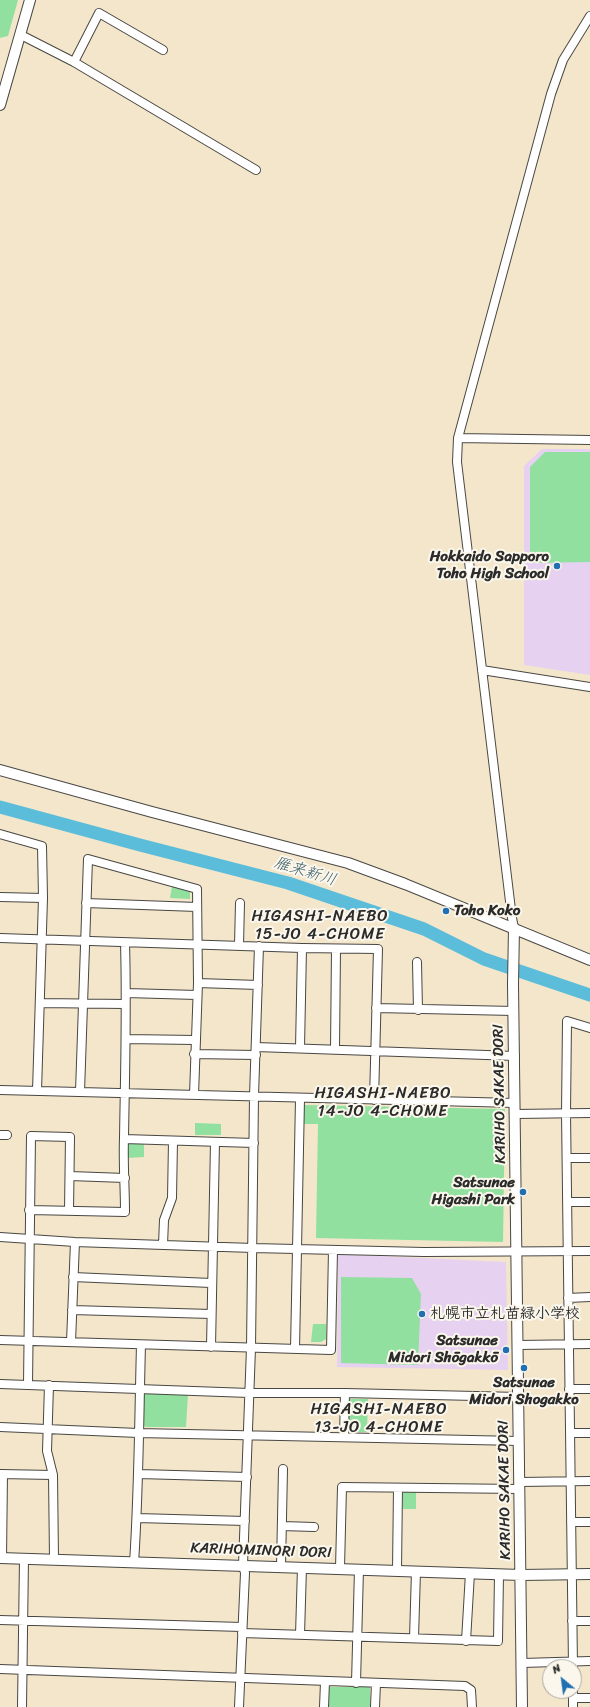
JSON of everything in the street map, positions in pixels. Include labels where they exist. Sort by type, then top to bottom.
[{"type":"street","points":[[0,105],[30,0]]},
{"type":"street","points":[[74,62],[99,13],[163,50]]},
{"type":"street","points":[[514,928],[457,462],[458,438],[550,94],[563,60],[590,16]]},
{"type":"street","points":[[21,35],[74,62],[256,170]]},
{"type":"street","points":[[458,438],[590,440]]},
{"type":"street","points":[[482,670],[590,687]]},
{"type":"street","points":[[0,770],[152,812],[348,863],[514,928],[590,960]]},
{"type":"street","points":[[0,834],[42,846],[43,898],[37,1091]]},
{"type":"street","points":[[80,1092],[88,859],[197,889],[196,944],[198,984],[194,1040],[194,1095]]},
{"type":"street","points":[[0,897],[43,898]]},
{"type":"street","points":[[86,903],[197,907]]},
{"type":"street","points":[[239,945],[240,903]]},
{"type":"street","name":"KARIHO SAKAE DORI","points":[[514,928],[522,1707]]},
{"type":"street","points":[[0,938],[125,943],[378,949],[374,1100]]},
{"type":"street","points":[[29,1210],[125,1212],[125,943]]},
{"type":"street","points":[[239,1707],[245,1573],[243,1565],[251,1348],[254,1096],[259,946]]},
{"type":"street","points":[[300,1048],[302,948]]},
{"type":"street","points":[[334,1049],[336,949]]},
{"type":"street","points":[[417,962],[418,1010]]},
{"type":"street","points":[[198,984],[258,985]]},
{"type":"street","points":[[126,993],[197,995]]},
{"type":"street","points":[[40,1002],[125,1004]]},
{"type":"street","points":[[376,1008],[514,1011]]},
{"type":"street","points":[[573,1659],[573,1574],[570,1482],[566,1158],[567,1021],[590,1028]]},
{"type":"street","points":[[126,1040],[194,1040]]},
{"type":"street","points":[[256,1046],[376,1052],[515,1056]]},
{"type":"street","points":[[194,1054],[256,1055]]},
{"type":"street","points":[[0,1090],[515,1103]]},
{"type":"street","points":[[295,1349],[300,1098]]},
{"type":"street","points":[[515,1114],[590,1113]]},
{"type":"street","points":[[28,1385],[31,1136],[70,1137],[69,1211]]},
{"type":"street","points":[[124,1139],[254,1143]]},
{"type":"street","points":[[163,1245],[164,1220],[172,1198],[174,1141]]},
{"type":"street","points":[[210,1347],[216,1142]]},
{"type":"street","points":[[566,1158],[590,1158]]},
{"type":"street","points":[[70,1176],[125,1178]]},
{"type":"street","points":[[567,1202],[590,1202]]},
{"type":"street","points":[[0,1237],[75,1242],[333,1250],[517,1252],[590,1251]]},
{"type":"street","points":[[71,1342],[75,1242]]},
{"type":"street","points":[[0,1340],[331,1350],[333,1250]]},
{"type":"street","points":[[73,1277],[211,1283]]},
{"type":"street","points":[[568,1298],[590,1297]]},
{"type":"street","points":[[72,1310],[211,1314]]},
{"type":"street","points":[[518,1345],[590,1344]]},
{"type":"street","points":[[134,1563],[139,1474],[138,1433],[141,1345]]},
{"type":"street","points":[[0,1384],[249,1393],[345,1393],[519,1397]]},
{"type":"street","points":[[49,1386],[49,1429],[47,1451],[53,1475],[54,1559]]},
{"type":"street","points":[[569,1389],[590,1389]]},
{"type":"street","points":[[344,1437],[345,1393]]},
{"type":"street","points":[[0,1427],[138,1433],[248,1434],[519,1441]]},
{"type":"street","points":[[570,1433],[590,1433]]},
{"type":"street","points":[[281,1567],[283,1469]]},
{"type":"street","points":[[1,1558],[1,1474],[53,1475]]},
{"type":"street","points":[[139,1474],[247,1477]]},
{"type":"street","points":[[340,1568],[342,1487],[398,1488],[520,1485],[590,1481]]},
{"type":"street","points":[[397,1570],[398,1488]]},
{"type":"street","points":[[137,1518],[245,1521]]},
{"type":"street","points":[[571,1522],[590,1522]]},
{"type":"street","points":[[282,1526],[314,1527]]},
{"type":"street","name":"KARIHOMINORI DORI","points":[[1,1558],[521,1575]]},
{"type":"street","points":[[22,1707],[24,1558]]},
{"type":"street","points":[[300,1635],[302,1567]]},
{"type":"street","points":[[356,1683],[359,1569]]},
{"type":"street","points":[[414,1638],[416,1571]]},
{"type":"street","points":[[466,1641],[470,1573]]},
{"type":"street","points":[[0,1620],[242,1630],[300,1635],[498,1641],[499,1574]]},
{"type":"street","points":[[521,1575],[590,1574]]},
{"type":"street","points":[[572,1621],[590,1621]]},
{"type":"street","points":[[522,1663],[542,1663]]},
{"type":"street","points":[[0,1669],[465,1686],[471,1690],[472,1707]]},
{"type":"street","points":[[324,1707],[325,1682]]},
{"type":"street","points":[[376,1683],[376,1707]]},
{"type":"shaded area","name":"Hokkaido Sapporo Toho High School","points":[[542,449],[590,449],[590,675],[524,665],[524,466]]},
{"type":"shaded area","name":"札幌市立札苗緑小学校","points":[[338,1254],[506,1262],[508,1370],[337,1367]]},
{"type":"green space","points":[[0,0],[18,0],[8,36],[0,38]]},
{"type":"green space","points":[[545,452],[590,452],[590,562],[530,563],[530,467]]},
{"type":"green space","points":[[172,886],[190,892],[190,899],[170,898]]},
{"type":"green space","name":"Satsunae Higashi Park","points":[[303,1105],[505,1109],[503,1242],[316,1238],[318,1124],[303,1124]]},
{"type":"green space","points":[[195,1123],[221,1124],[221,1135],[195,1135]]},
{"type":"green space","points":[[127,1143],[144,1143],[144,1157],[127,1158]]},
{"type":"green space","points":[[341,1277],[412,1278],[421,1294],[418,1365],[341,1363]]},
{"type":"green space","points":[[313,1324],[326,1324],[326,1339],[321,1342],[311,1342]]},
{"type":"green space","points":[[146,1392],[188,1394],[186,1427],[146,1427],[142,1424],[143,1395]]},
{"type":"green space","points":[[350,1399],[368,1399],[367,1432],[349,1432],[347,1429],[348,1401]]},
{"type":"green space","points":[[403,1491],[416,1492],[416,1509],[403,1509]]},
{"type":"green space","points":[[329,1687],[370,1687],[370,1707],[329,1707]]},
{"type":"waterway","name":"雁来新川","points":[[0,807],[288,883],[424,929],[484,959],[590,995]]},
{"type":"place","name":"Hokkaido Sapporo Toho High School","points":[[557,566]]},
{"type":"place","name":"Toho Koko","points":[[446,911]]},
{"type":"place","name":"Satsunae Higashi Park","points":[[523,1192]]},
{"type":"place","name":"札幌市立札苗緑小学校","points":[[422,1314]]},
{"type":"place","name":"Satsunae Midori Shōgakkō","points":[[506,1350]]},
{"type":"place","name":"Satsunae Midori Shogakko","points":[[524,1368]]},
{"type":"district","name":"HIGASHI-NAEBO 15-JO 4-CHOME","points":[[320,926]]},
{"type":"district","name":"HIGASHI-NAEBO 14-JO 4-CHOME","points":[[383,1103]]},
{"type":"district","name":"HIGASHI-NAEBO 13-JO 4-CHOME","points":[[379,1419]]}]
